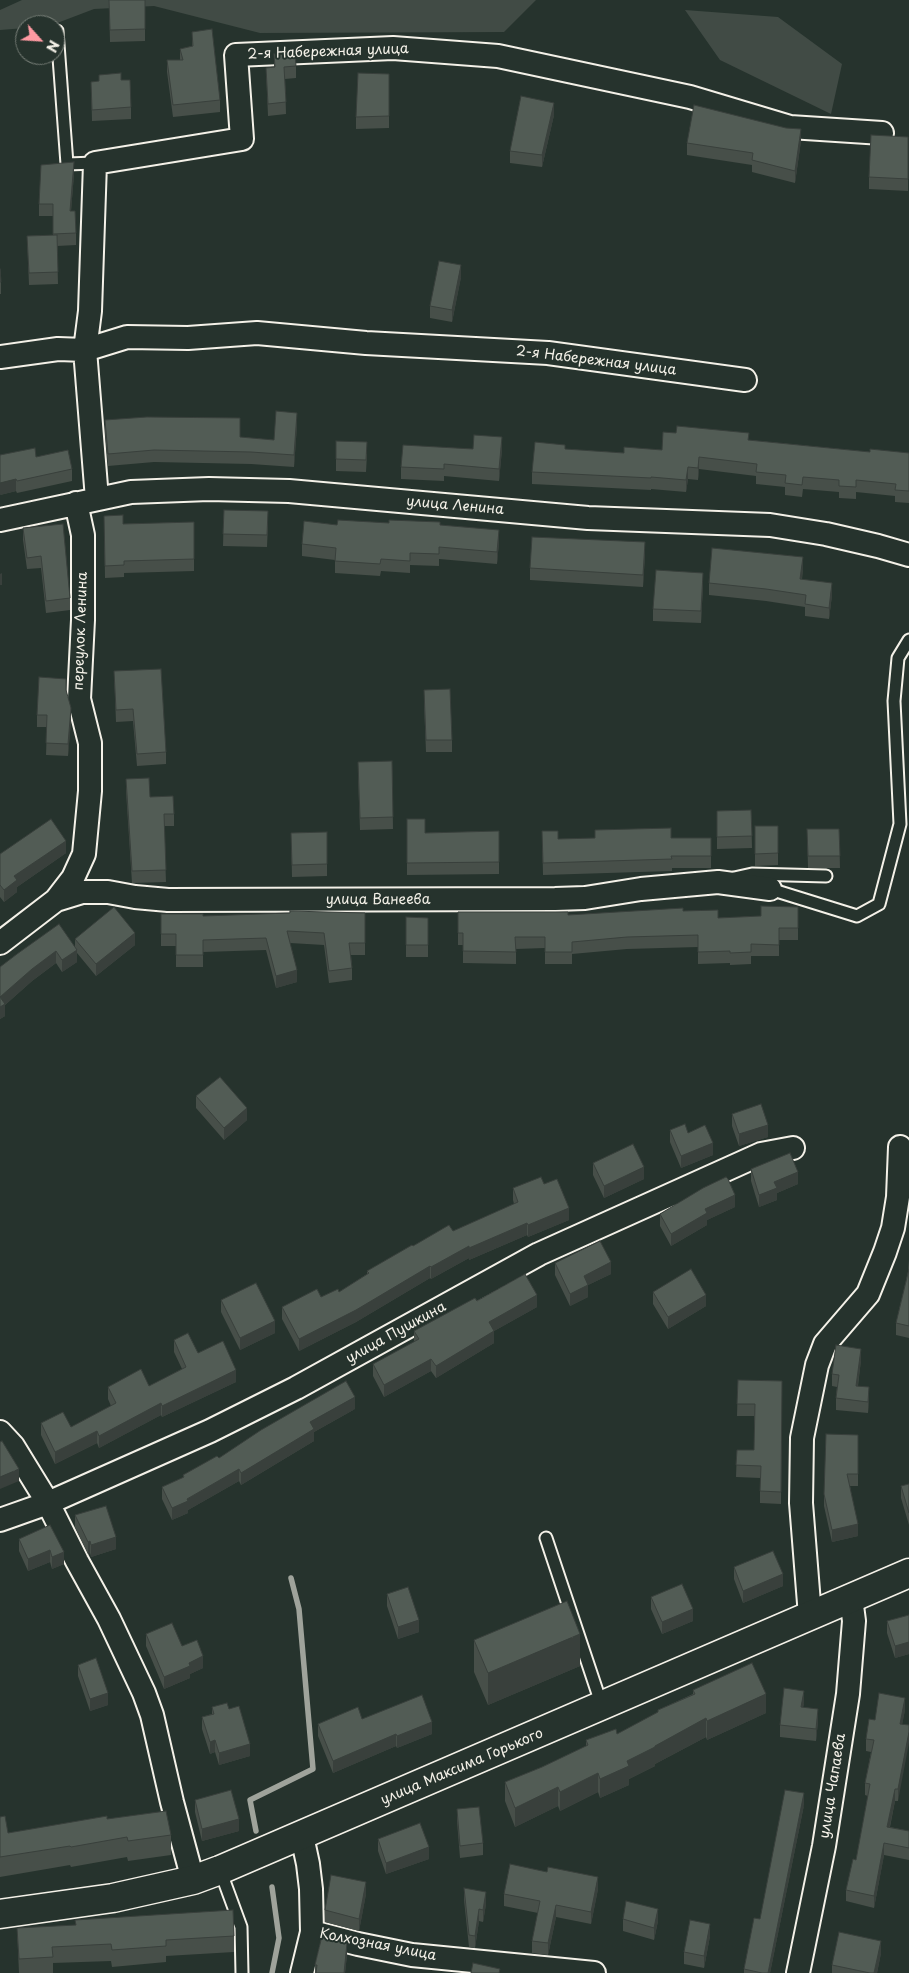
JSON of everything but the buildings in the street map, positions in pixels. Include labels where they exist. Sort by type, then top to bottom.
[{"type":"street","name":"2-я Набережная улица","points":[[95,163],[242,139],[236,55],[393,48],[498,56],[690,97],[790,127],[882,133]]},
{"type":"street","name":"переулок Ленина","points":[[56,900],[73,878],[84,854],[90,791],[90,743],[79,699],[83,535],[86,501],[85,350],[90,311],[95,163]]},
{"type":"street","name":"2-я Набережная улица","points":[[0,357],[58,349],[85,350],[126,337],[188,338],[257,333],[366,344],[548,352],[745,380]]},
{"type":"street","name":"улица Ленина","points":[[0,520],[131,492],[169,489],[289,491],[588,518],[770,525],[834,536],[909,555]]},
{"type":"street","points":[[84,854],[85,868],[92,883],[108,892]]},
{"type":"street","name":"улица Ванеева","points":[[0,943],[56,900],[82,892],[108,892],[168,900],[555,899],[585,898],[641,889],[718,882],[770,889]]},
{"type":"street","points":[[810,1616],[801,1503],[802,1438],[817,1365],[825,1344],[868,1294],[886,1252],[893,1228],[898,1197],[900,1147]]},
{"type":"street","name":"улица Пушкина","points":[[0,1520],[48,1503],[158,1455],[296,1388],[539,1254],[761,1154],[793,1148]]},
{"type":"street","points":[[0,1432],[13,1446],[48,1503],[109,1619],[144,1693],[152,1715],[172,1802],[193,1880]]},
{"type":"street","name":"улица Максима Горького","points":[[0,1914],[114,1898],[193,1880],[220,1870],[909,1574]]},
{"type":"street","name":"улица Чапаева","points":[[798,1973],[824,1846],[848,1694],[854,1620],[851,1598]]},
{"type":"street","points":[[302,1836],[311,1890],[312,1932],[302,1973]]},
{"type":"street","name":"Колхозная улица","points":[[312,1932],[412,1955],[594,1973]]},
{"type":"lane","points":[[60,65],[67,164],[95,163]]},
{"type":"lane","points":[[770,889],[857,916],[879,904],[900,824],[894,701],[898,658],[909,640]]},
{"type":"lane","points":[[718,882],[752,874],[826,876]]},
{"type":"lane","points":[[546,1538],[602,1706]]},
{"type":"lane","points":[[220,1870],[241,1927],[242,1973]]},
{"type":"shaded area","points":[[22,0],[536,0],[504,32],[260,33],[154,6],[94,9],[65,20],[65,15],[15,15],[15,29],[0,30],[0,10]]},
{"type":"shaded area","points":[[685,10],[778,17],[842,64],[831,114],[720,60]]},
{"type":"waterway","points":[[256,1831],[250,1800],[313,1769],[299,1609],[291,1578]]},
{"type":"waterway","points":[[272,1887],[279,1938],[272,1973]]}]
